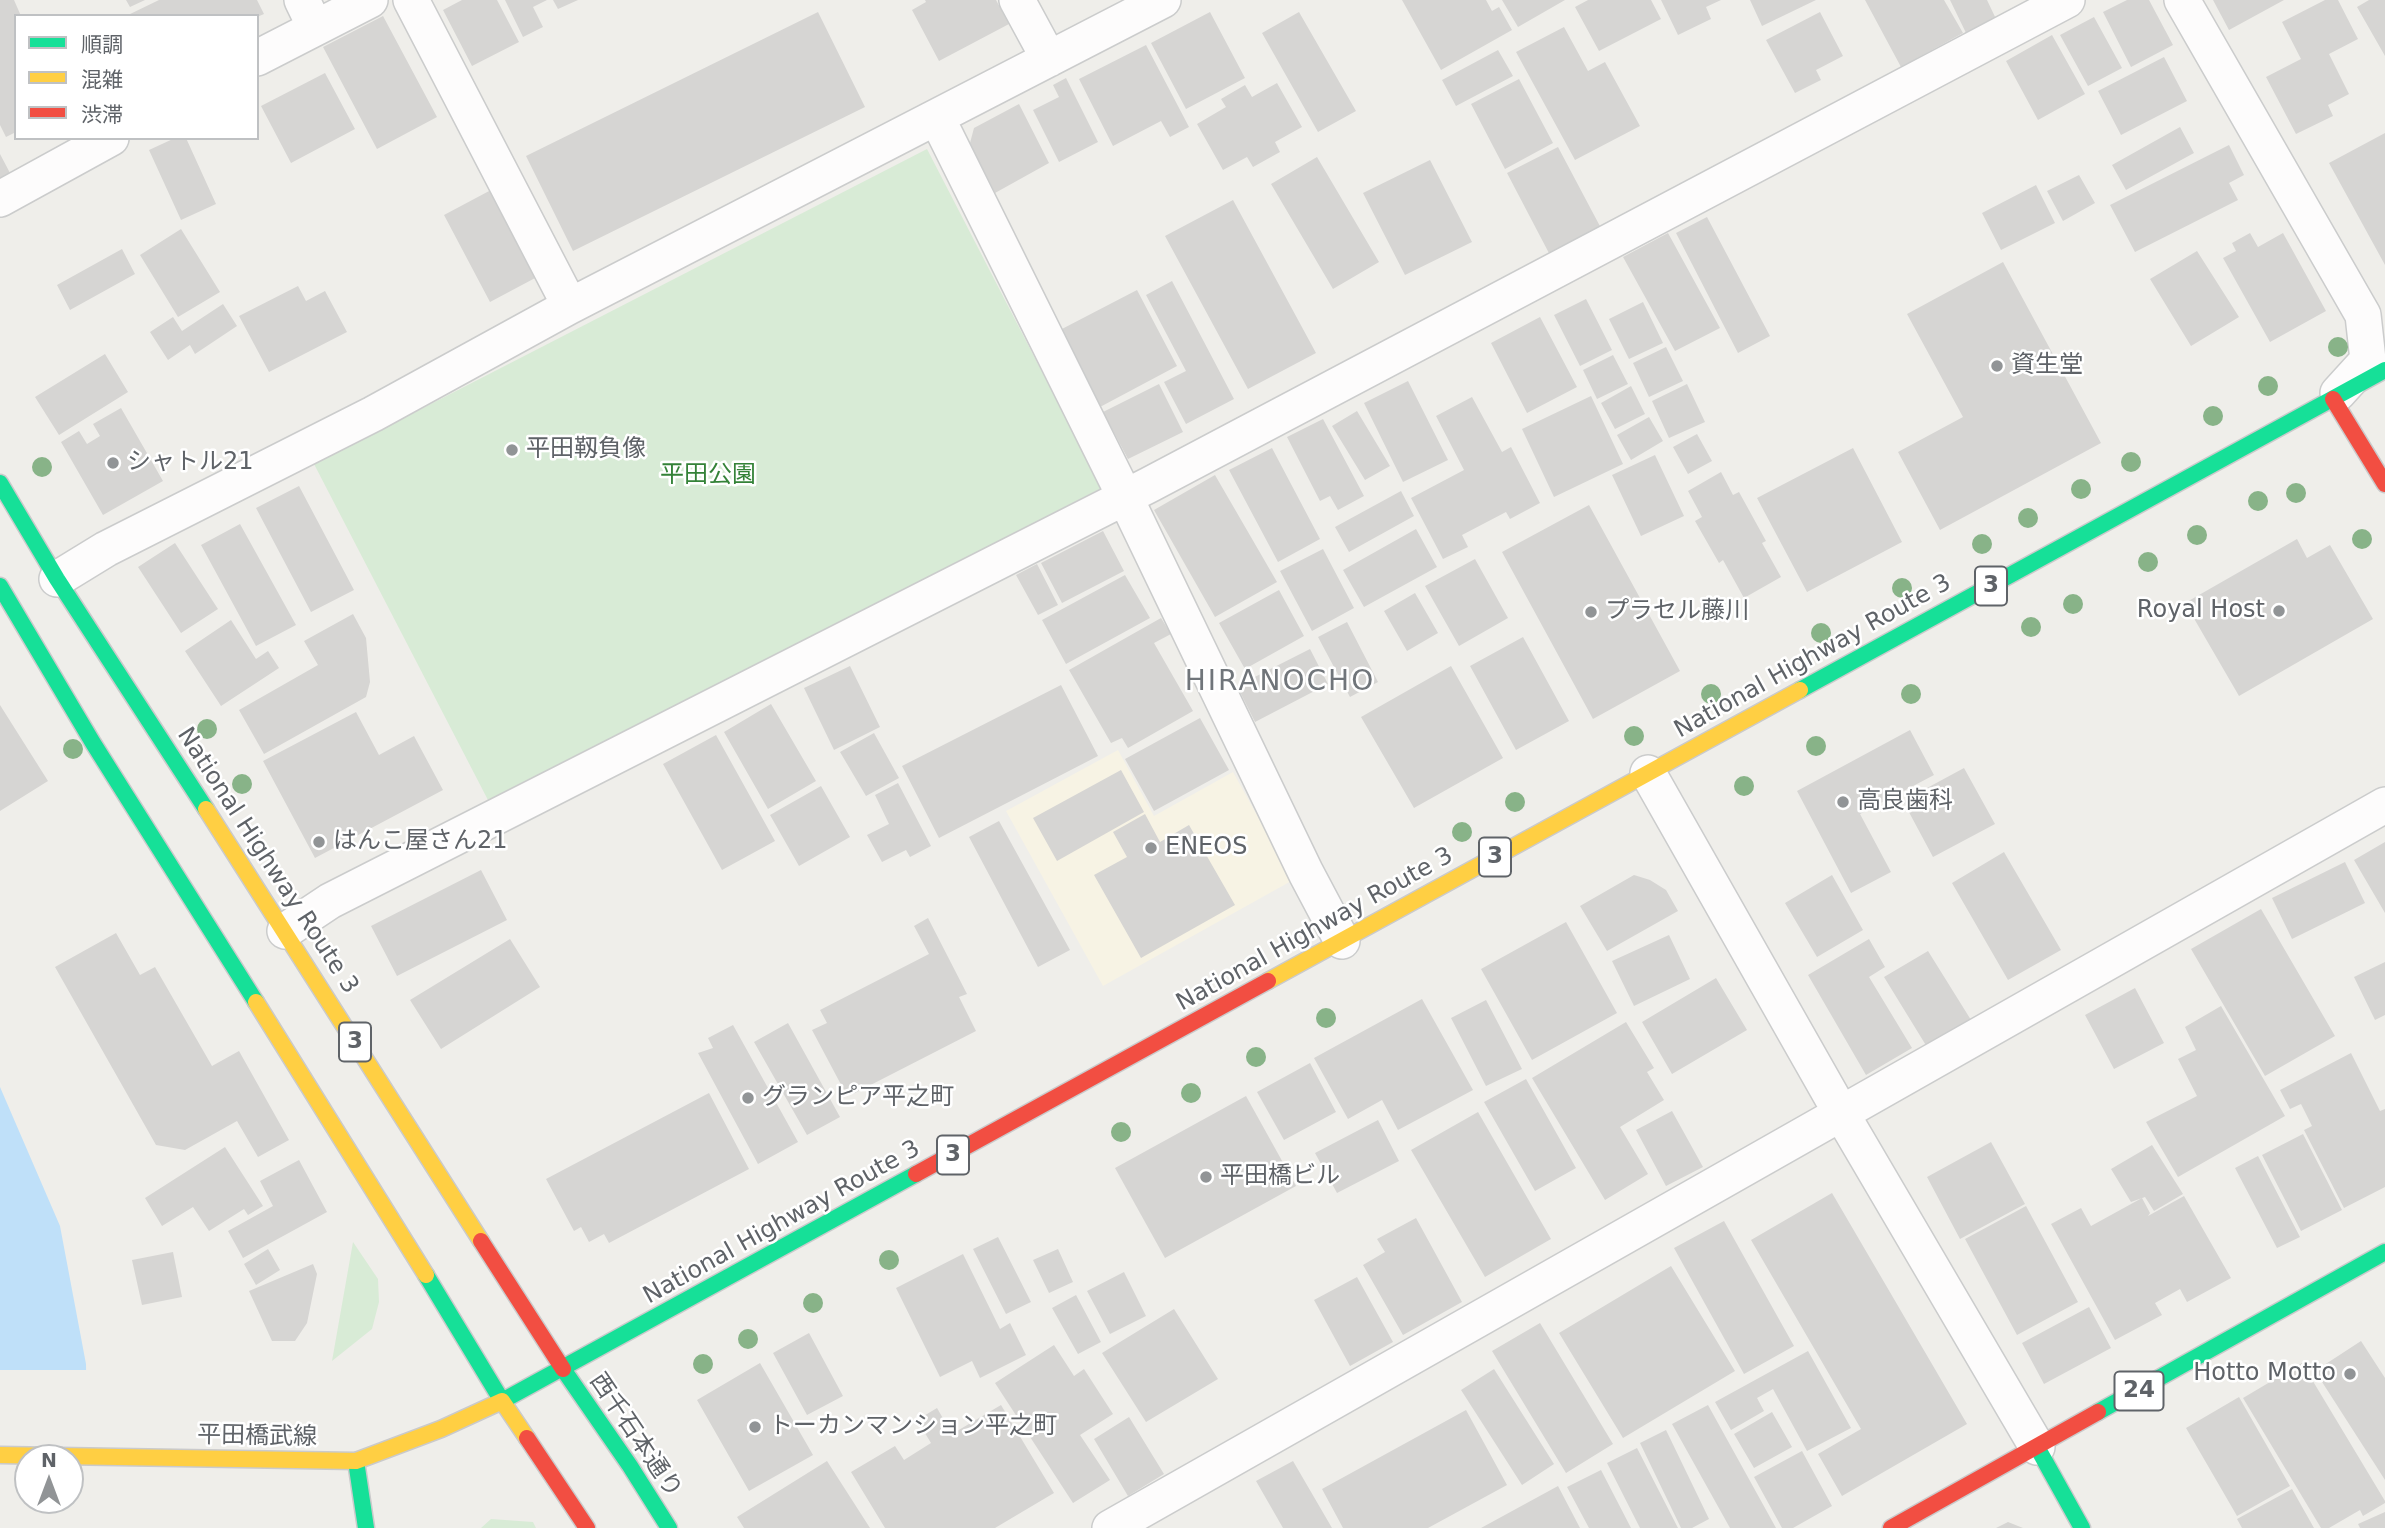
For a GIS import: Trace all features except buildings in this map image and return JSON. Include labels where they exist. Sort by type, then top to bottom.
[{"type":"main road","name":"National Highway Route 3","points":[[502,1401],[2385,370]]},
{"type":"main road","points":[[2333,399],[2385,484]]},
{"type":"main road","name":"National Highway Route 3","points":[[0,483],[57,579],[285,931],[563,1369]]},
{"type":"main road","points":[[0,586],[93,743],[502,1401],[587,1528]]},
{"type":"main road","name":"24","points":[[1891,1528],[2385,1252]]},
{"type":"main road","name":"西千石本通り","points":[[563,1369],[669,1528]]},
{"type":"main road","name":"平田橋武線","points":[[0,1455],[356,1461],[442,1429],[502,1401]]},
{"type":"main road","points":[[2037,1447],[2082,1528]]},
{"type":"main road","points":[[356,1461],[366,1528]]},
{"type":"street","points":[[259,56],[309,13],[370,0]]},
{"type":"street","points":[[411,0],[570,306]]},
{"type":"street","points":[[1017,0],[1049,59]]},
{"type":"street","points":[[57,579],[106,549],[373,414],[570,306],[1163,0]]},
{"type":"street","points":[[285,931],[330,901],[1125,497],[2067,0]]},
{"type":"street","points":[[2182,0],[2363,315],[2368,360],[2333,399]]},
{"type":"street","points":[[937,118],[1125,497],[1306,873],[1342,941]]},
{"type":"street","points":[[0,198],[107,140]]},
{"type":"street","points":[[1648,774],[1841,1113],[2037,1447]]},
{"type":"street","points":[[1110,1528],[2385,805]]},
{"type":"shaded area","name":"ENEOS","points":[[1118,750],[1154,816],[1233,772],[1293,880],[1103,986],[1006,811]]},
{"type":"green space","name":"平田公園","points":[[927,149],[1102,488],[489,802],[314,464]]},
{"type":"green space","points":[[353,1242],[378,1279],[379,1302],[372,1329],[332,1361]]},
{"type":"green space","points":[[491,1519],[533,1522],[536,1528],[481,1528]]},
{"type":"water","points":[[0,1087],[60,1226],[86,1364],[88,1528],[0,1528]]},
{"type":"pier","points":[[0,1370],[89,1370],[91,1528],[0,1528]]},
{"type":"traffic: fast","points":[[1800,690],[2385,370]]},
{"type":"traffic: fast","points":[[0,483],[57,579],[206,809]]},
{"type":"traffic: fast","points":[[0,586],[93,743],[256,1002]]},
{"type":"traffic: fast","points":[[426,1275],[502,1401],[916,1174]]},
{"type":"traffic: fast","points":[[2098,1412],[2385,1252]]},
{"type":"traffic: fast","points":[[563,1369],[669,1528]]},
{"type":"traffic: fast","points":[[2037,1447],[2082,1528]]},
{"type":"traffic: fast","points":[[356,1461],[366,1528]]},
{"type":"traffic: slow","points":[[1268,981],[1800,690]]},
{"type":"traffic: slow","points":[[206,809],[481,1241]]},
{"type":"traffic: slow","points":[[256,1002],[426,1275]]},
{"type":"traffic: slow","points":[[0,1455],[356,1461],[441,1429],[502,1401],[527,1438]]},
{"type":"traffic: jam","points":[[2333,399],[2385,484]]},
{"type":"traffic: jam","points":[[916,1174],[1268,981]]},
{"type":"traffic: jam","points":[[481,1241],[563,1369]]},
{"type":"traffic: jam","points":[[1891,1528],[2098,1412]]},
{"type":"traffic: jam","points":[[527,1438],[587,1528]]},
{"type":"place","name":"資生堂","points":[[1997,366]]},
{"type":"place","name":"平田靱負像","points":[[512,450]]},
{"type":"place","name":"シャトル21","points":[[113,463]]},
{"type":"place","name":"Royal Host","points":[[2279,611]]},
{"type":"place","name":"プラセル藤川","points":[[1591,612]]},
{"type":"place","name":"高良歯科","points":[[1843,802]]},
{"type":"place","name":"はんこ屋さん21","points":[[319,842]]},
{"type":"place","name":"ENEOS","points":[[1151,848]]},
{"type":"place","name":"グランピア平之町","points":[[748,1098]]},
{"type":"place","name":"平田橋ビル","points":[[1206,1177]]},
{"type":"place","name":"Hotto Motto","points":[[2350,1374]]},
{"type":"place","name":"トーカンマンション平之町","points":[[755,1427]]},
{"type":"district","name":"HIRANOCHO","points":[[1280,683]]}]
